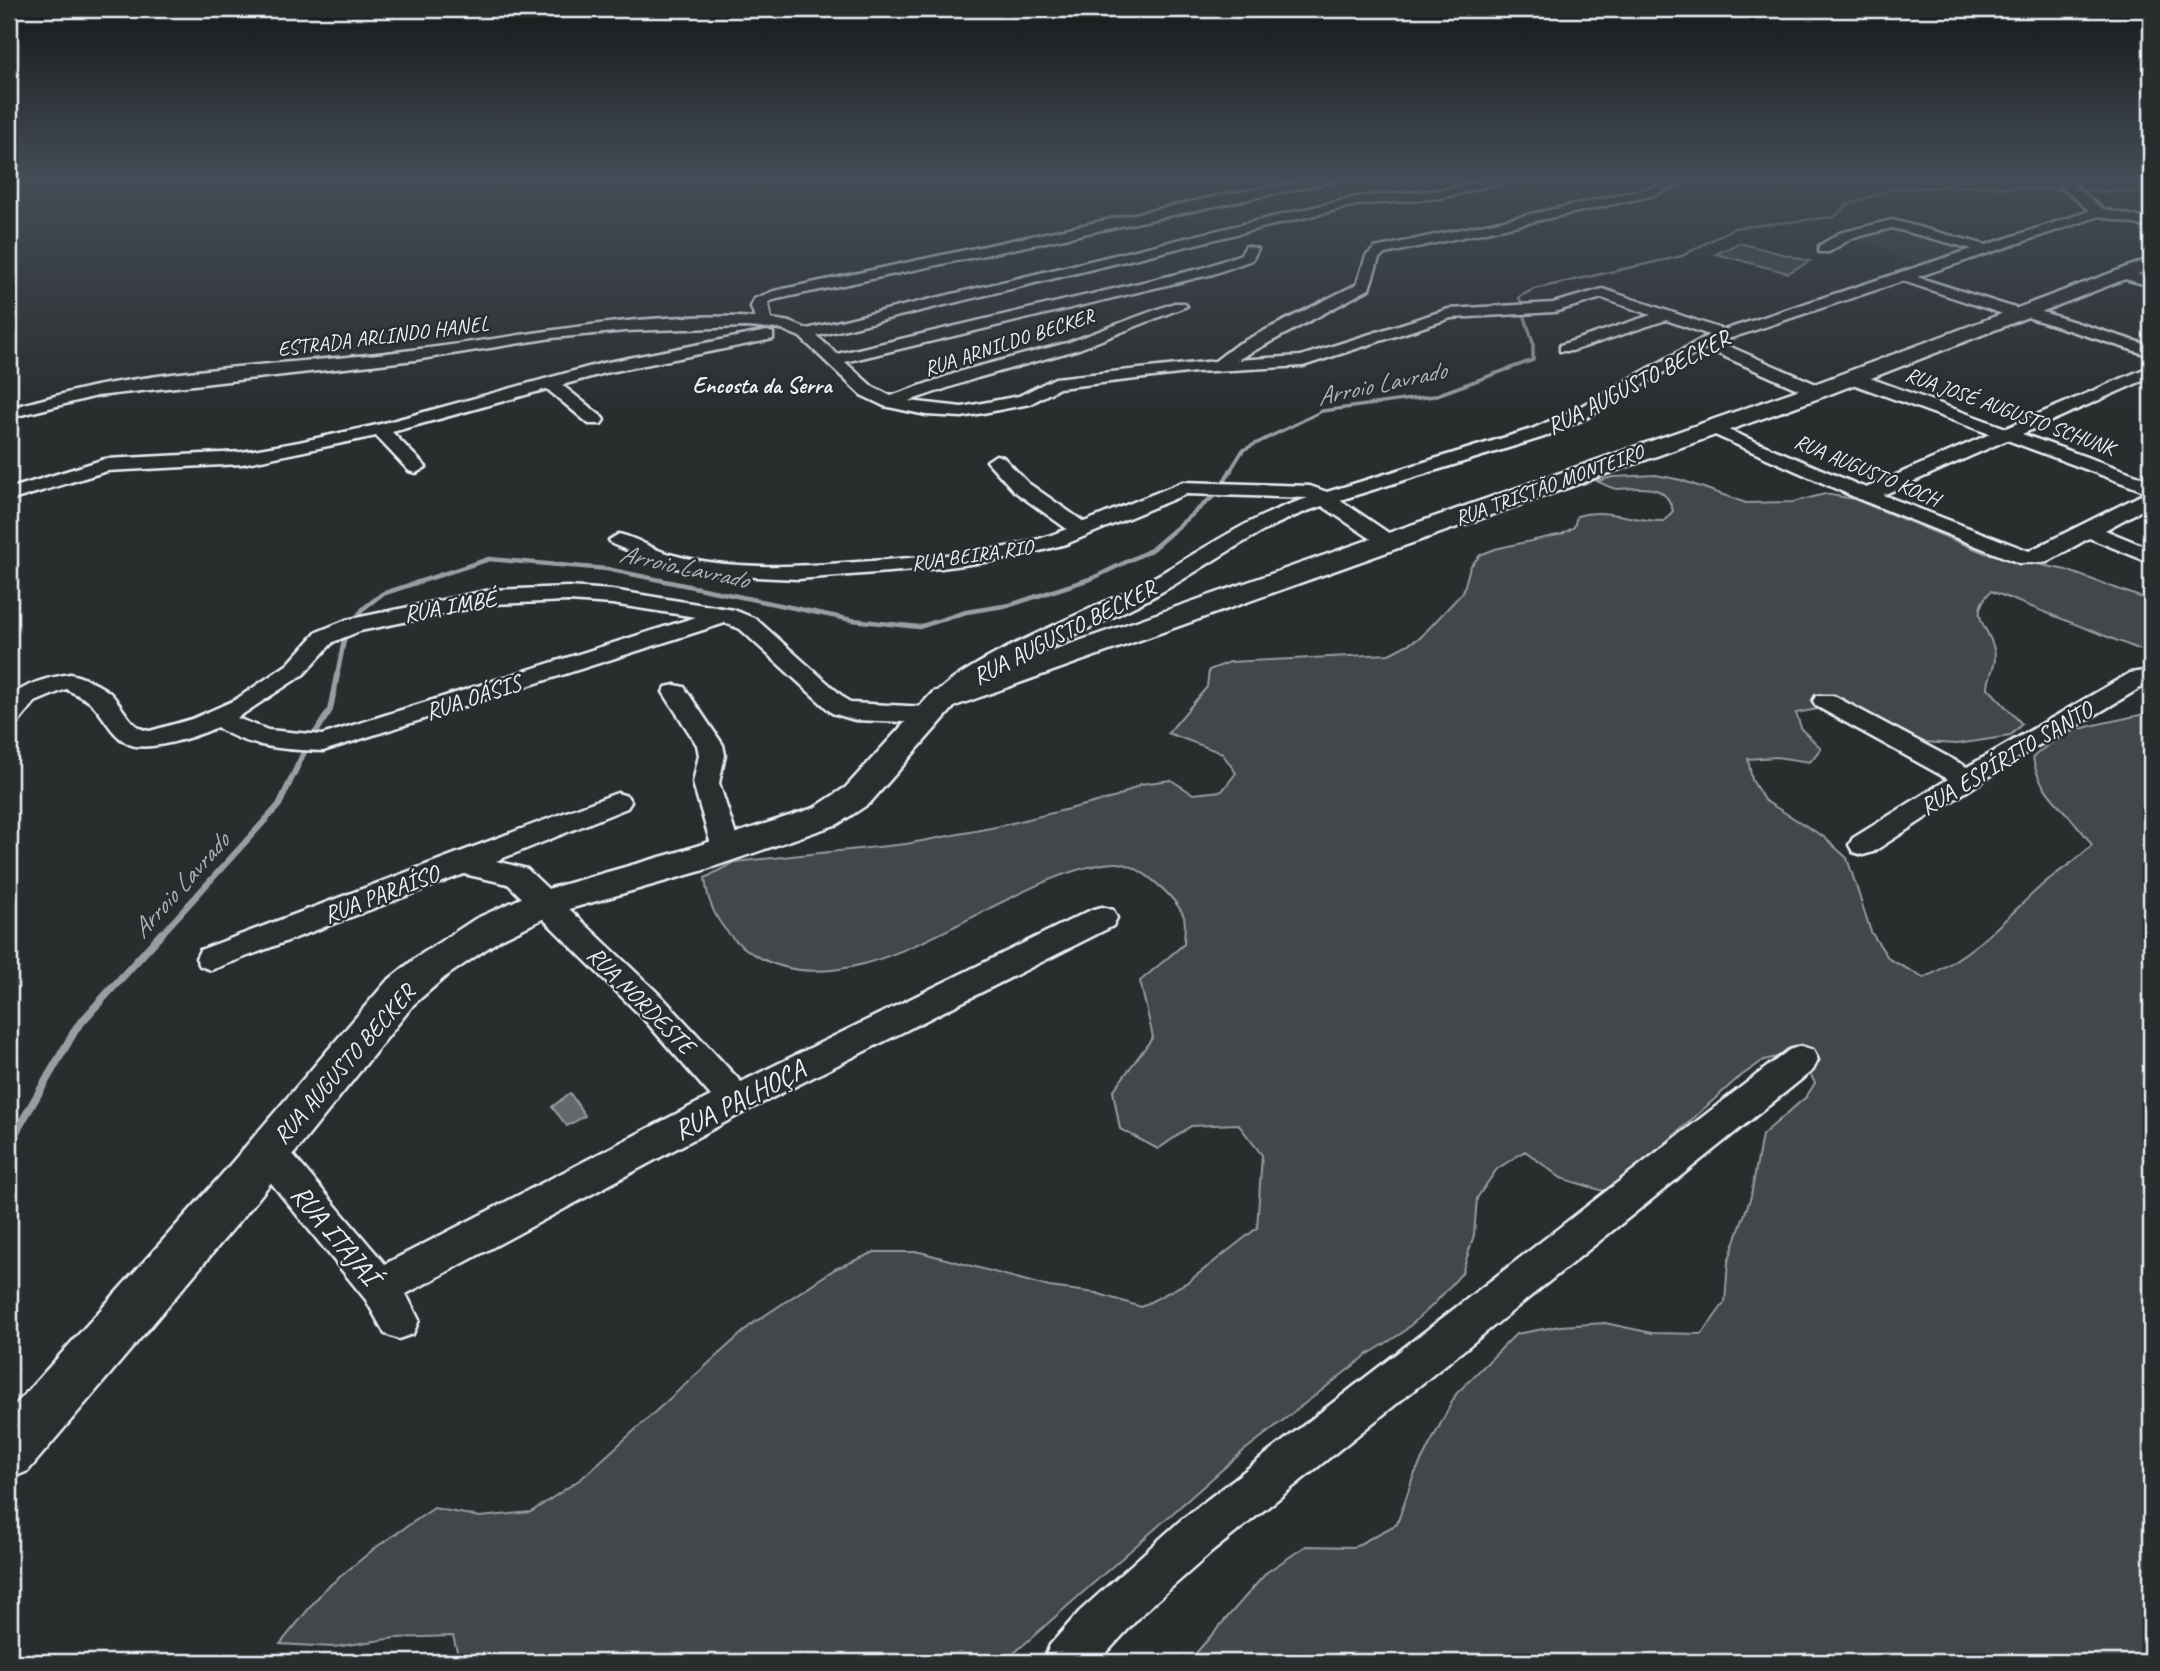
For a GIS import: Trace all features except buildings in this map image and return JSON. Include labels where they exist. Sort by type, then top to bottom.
[{"type":"main road","name":"RUA TRISTÃO MONTEIRO","points":[[936,707],[1389,542],[1853,378],[2151,263]]},
{"type":"main road","name":"RUA AUGUSTO BECKER","points":[[9,1452],[268,1152],[400,993],[488,929],[543,903],[827,816],[858,795],[936,707]]},
{"type":"street","points":[[764,322],[759,307],[761,299],[958,257]]},
{"type":"street","points":[[1026,257],[1064,274]]},
{"type":"street","points":[[9,495],[105,466],[242,458],[380,430],[650,358],[803,332],[1130,257]]},
{"type":"street","points":[[831,360],[1208,271],[1247,257]]},
{"type":"street","points":[[1220,365],[1242,348],[1364,286],[1373,257]]},
{"type":"street","name":"RUA AUGUSTO BECKER","points":[[936,707],[976,675],[1150,589],[1246,530],[1292,509],[1538,433],[1580,414],[1714,339],[1961,257]]},
{"type":"street","points":[[2122,274],[2151,282]]},
{"type":"street","points":[[1901,276],[2151,351]]},
{"type":"street","points":[[803,332],[867,391],[890,402],[926,410],[962,412],[1024,400],[1055,383],[1220,365],[1303,360],[1449,314],[1518,311],[1563,305],[1603,293],[1667,315],[1817,391]]},
{"type":"street","name":"RUA ARNILDO BECKER","points":[[890,402],[971,374],[1073,346],[1179,306]]},
{"type":"street","points":[[1566,348],[1667,315]]},
{"type":"street","name":"ESTRADA ARLINDO HANEL","points":[[9,412],[97,391],[415,355],[574,330],[764,322],[803,332]]},
{"type":"street","points":[[1866,495],[2003,433],[2151,371]]},
{"type":"street","name":"RUA JOSÉ AUGUSTO SCHUNK","points":[[1853,378],[2151,487]]},
{"type":"street","points":[[550,383],[595,420]]},
{"type":"street","name":"RUA AUGUSTO KOCH","points":[[1708,428],[2009,553],[2039,557],[2151,497]]},
{"type":"street","points":[[380,430],[416,467]]},
{"type":"street","points":[[996,461],[1021,486],[1082,530]]},
{"type":"street","name":"RUA BEIRA RIO","points":[[619,540],[668,561],[735,570],[798,573],[941,562],[1013,552],[1082,530],[1167,493],[1183,488],[1206,488],[1310,492],[1325,499],[1389,542]]},
{"type":"street","points":[[2090,531],[2151,557]]},
{"type":"street","name":"RUA IMBÉ","points":[[9,718],[15,705],[30,693],[70,681],[102,699],[117,720],[136,738],[150,739],[176,734],[220,718],[285,679],[325,637],[354,625],[438,606],[537,593],[612,597],[726,615],[748,624],[841,708],[855,712],[936,707]]},
{"type":"street","name":"RUA OÁSIS","points":[[220,718],[233,729],[296,742],[323,743],[726,615]]},
{"type":"street","name":"RUA ESPÍRITO SANTO","points":[[1863,845],[2026,741],[2066,722],[2139,678],[2151,677]]},
{"type":"street","points":[[675,692],[710,746],[712,755],[706,783],[726,848]]},
{"type":"street","points":[[1825,701],[1969,779]]},
{"type":"street","points":[[462,864],[617,802]]},
{"type":"street","name":"RUA PARAÍSO","points":[[211,958],[462,864],[517,876],[543,903]]},
{"type":"street","name":"RUA NORDESTE","points":[[543,903],[652,1007],[736,1100]]},
{"type":"street","name":"RUA PALHOÇA","points":[[380,1287],[736,1100],[1102,918]]},
{"type":"street","points":[[1067,1662],[1133,1588],[1181,1546],[1320,1441],[1801,1060]]},
{"type":"street","name":"RUA ITAJAÍ","points":[[268,1152],[380,1287],[399,1320]]},
{"type":"shaded area","points":[[1727,257],[1794,257],[1810,261],[1788,273]]},
{"type":"shaded area","points":[[1897,257],[1939,257],[1919,263]]},
{"type":"shaded area","points":[[1656,475],[1681,480],[1746,503],[1793,502],[1825,494],[1854,499],[1985,553],[2066,570],[2151,601],[2151,654],[1991,591],[1983,600],[1980,609],[1982,624],[1990,638],[1995,656],[1988,688],[2022,724],[2010,736],[1957,744],[1923,742],[1823,708],[1796,713],[1802,730],[1821,748],[1810,762],[1776,757],[1748,759],[1752,780],[1764,800],[1824,837],[1847,858],[1871,932],[1889,959],[1924,978],[1973,948],[2042,885],[2092,845],[2048,793],[2036,770],[2033,757],[2048,745],[2075,731],[2151,712],[2151,1662],[1195,1662],[1196,1653],[1267,1572],[1306,1546],[1354,1547],[1397,1524],[1413,1477],[1456,1394],[1516,1334],[1560,1326],[1605,1323],[1652,1333],[1702,1334],[1725,1302],[1728,1262],[1751,1196],[1762,1135],[1806,1097],[1815,1083],[1799,1052],[1764,1060],[1738,1078],[1610,1193],[1561,1178],[1525,1151],[1497,1169],[1477,1198],[1474,1235],[1462,1273],[1434,1304],[1402,1333],[1367,1355],[1241,1453],[1004,1662],[460,1662],[453,1636],[395,1638],[334,1647],[280,1644],[324,1590],[375,1548],[434,1508],[480,1517],[531,1512],[582,1478],[752,1324],[835,1269],[875,1252],[920,1252],[1049,1287],[1096,1293],[1141,1307],[1188,1282],[1257,1228],[1262,1155],[1238,1124],[1191,1126],[1158,1149],[1120,1129],[1113,1091],[1153,1037],[1140,981],[1184,944],[1185,920],[1180,909],[1165,891],[1145,874],[1124,864],[1115,863],[1073,871],[1028,889],[886,957],[839,969],[793,969],[750,952],[732,937],[718,920],[713,911],[705,878],[734,862],[906,844],[996,827],[1117,797],[1141,784],[1171,780],[1193,794],[1222,791],[1236,773],[1222,753],[1168,733],[1207,687],[1209,670],[1230,662],[1389,654],[1420,638],[1463,592],[1470,567],[1480,555],[1562,534],[1574,527],[1577,516],[1599,513],[1664,521],[1673,511],[1670,502],[1659,491],[1644,488],[1615,489],[1597,481],[1613,477]]},
{"type":"shaded area","points":[[570,1093],[585,1116],[567,1126],[552,1107]]},
{"type":"waterway","name":"Arroio Lavrado","points":[[1523,309],[1519,297],[1534,289],[1678,257]]},
{"type":"waterway","name":"Arroio Lavrado","points":[[1230,471],[1243,450],[1322,411],[1434,396],[1533,360],[1533,343],[1522,307]]},
{"type":"waterway","name":"Arroio Lavrado","points":[[337,676],[346,630],[364,608],[382,594],[489,559],[607,569],[852,620],[919,627],[966,612],[1010,605],[1093,578],[1151,550],[1217,493],[1231,470]]},
{"type":"waterway","name":"Arroio Lavrado","points":[[161,935],[279,805],[306,748],[330,710],[337,675]]},
{"type":"waterway","name":"Arroio Lavrado","points":[[9,1144],[77,1027],[162,933]]},
{"type":"district","name":"Encosta da Serra","points":[[762,385]]}]
